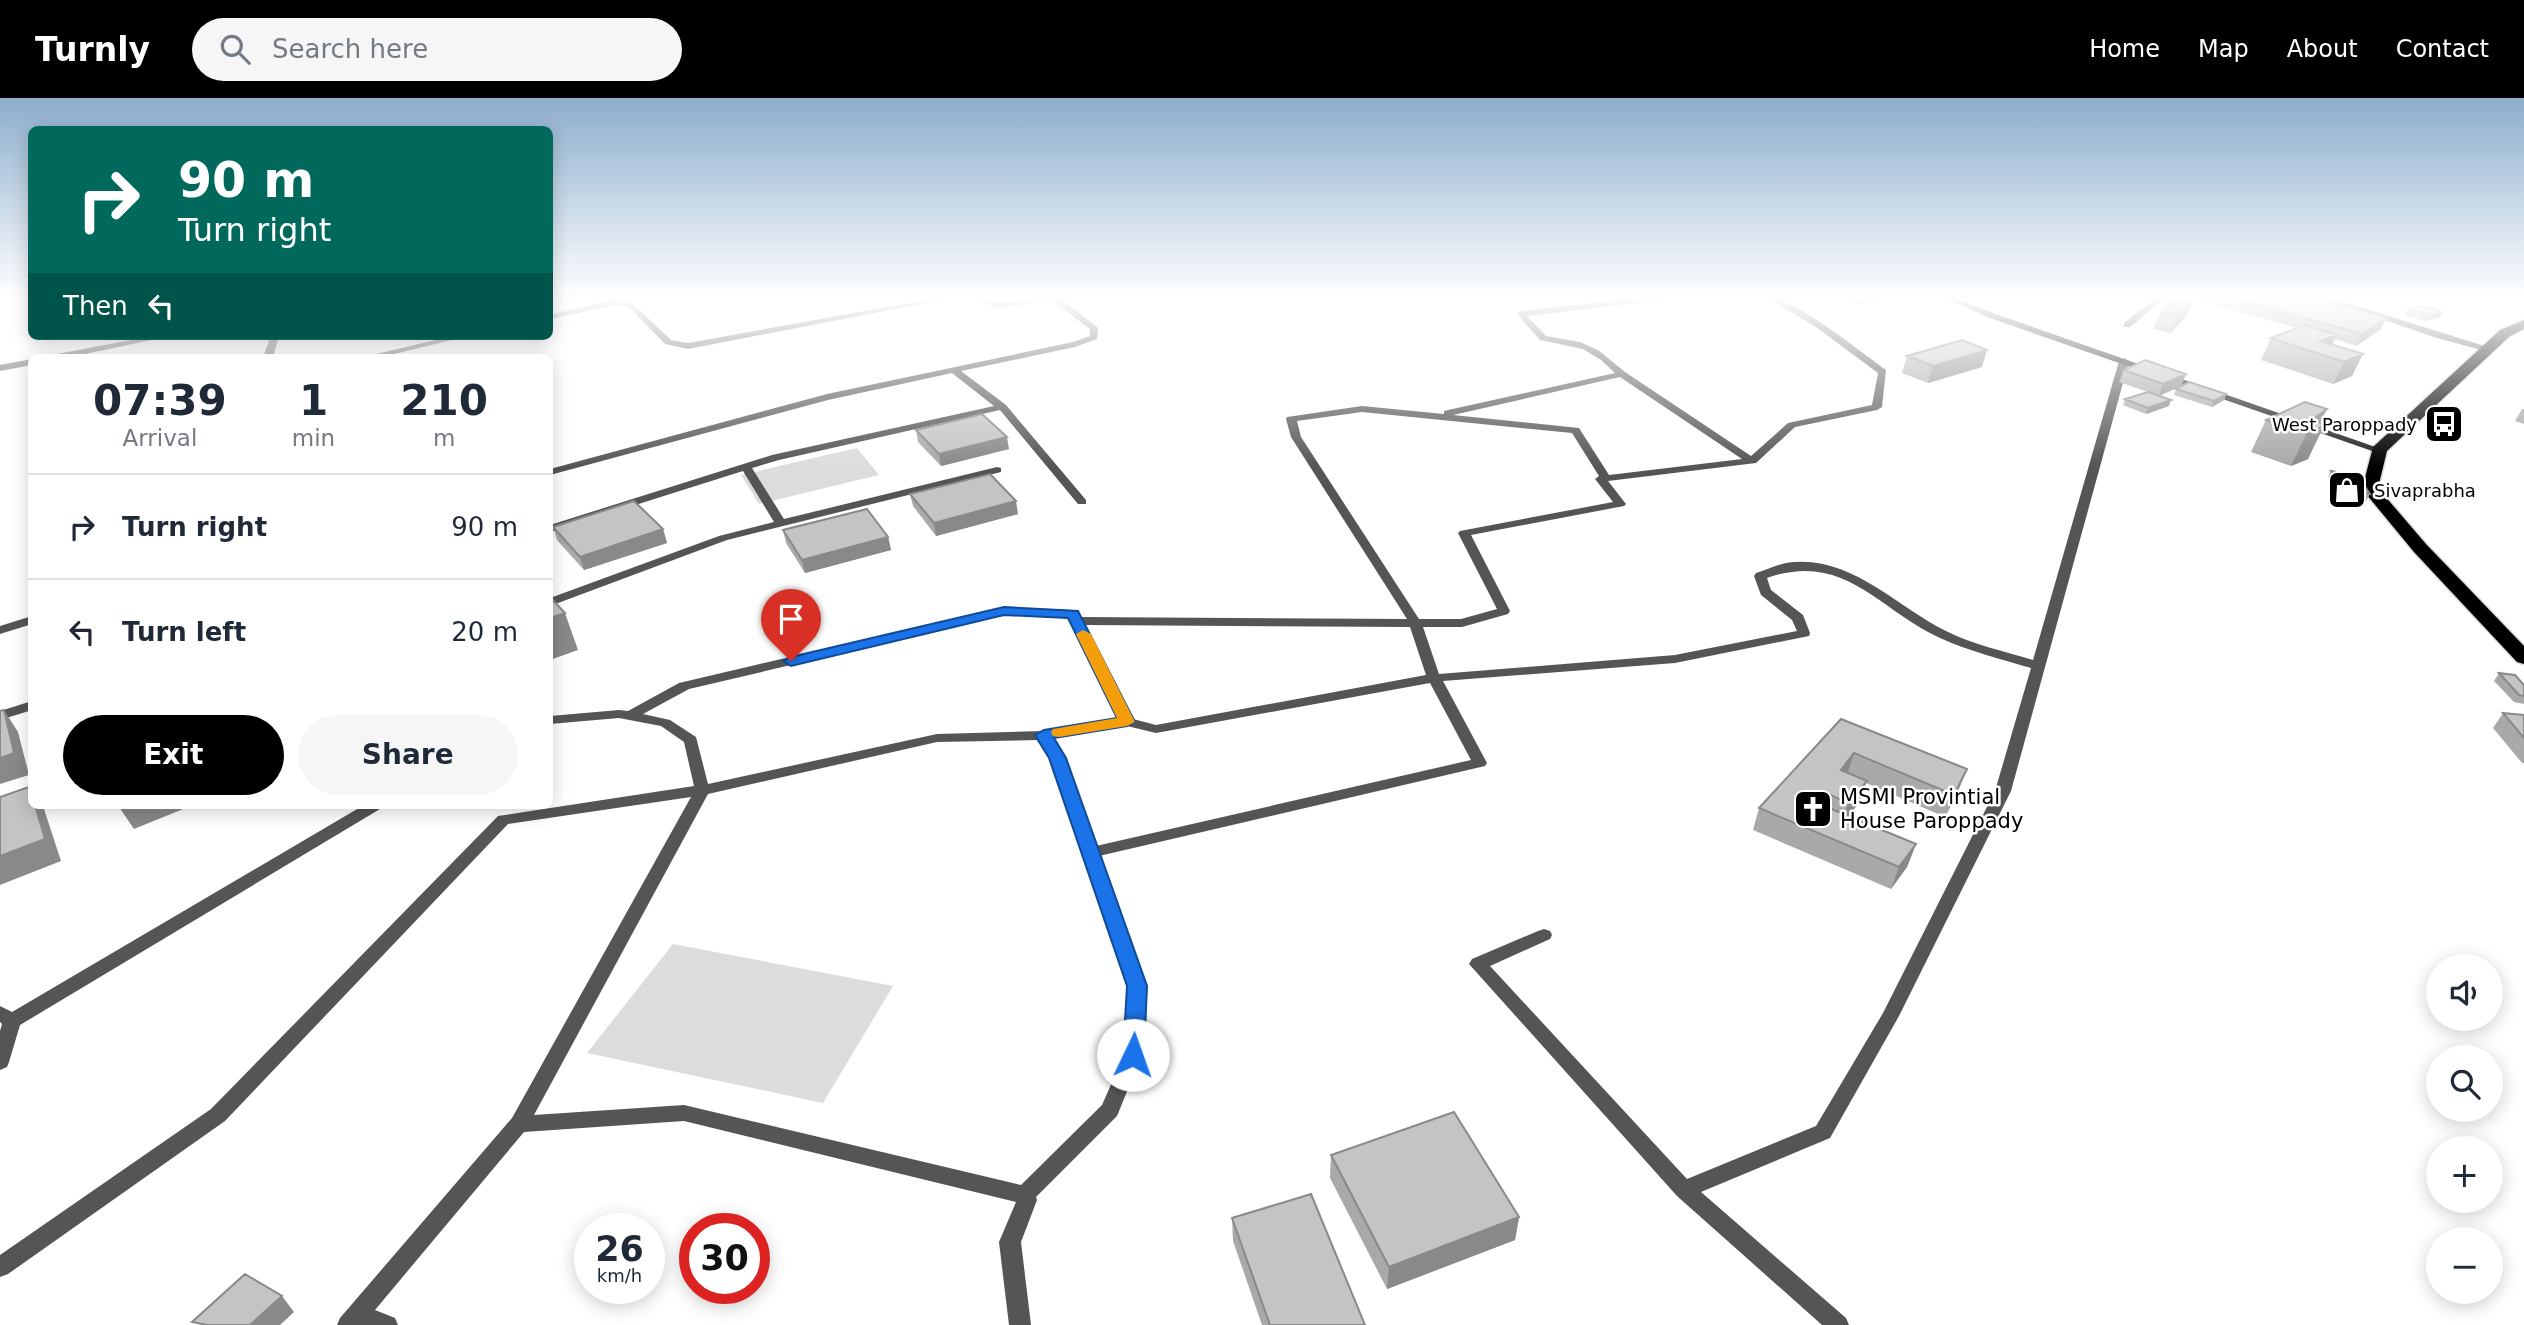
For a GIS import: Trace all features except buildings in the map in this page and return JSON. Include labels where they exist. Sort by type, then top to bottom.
[{"type":"highway","points":[[2484,353],[2379,450],[2370,489],[2420,548],[2524,658]]},
{"type":"main road","points":[[2102,353],[2379,450]]},
{"type":"street","points":[[553,471],[827,397],[1029,353]]},
{"type":"street","points":[[1598,353],[1622,374],[1752,461]]},
{"type":"street","points":[[1077,621],[1462,622],[1504,611],[1464,533],[1620,504],[1600,479],[1752,461],[1792,425],[1877,407],[1883,372],[1857,353]]},
{"type":"street","points":[[1684,1190],[1823,1132],[1890,1016],[2003,791],[2124,361]]},
{"type":"street","points":[[0,368],[28,363]]},
{"type":"street","points":[[952,369],[1002,407],[1082,502]]},
{"type":"street","points":[[1433,416],[1622,374]]},
{"type":"street","points":[[553,527],[776,457],[1002,407]]},
{"type":"street","points":[[1090,853],[1480,763],[1434,678],[1415,622],[1296,437],[1291,419],[1362,410],[1575,430],[1606,478]]},
{"type":"street","points":[[745,466],[781,523]]},
{"type":"street","points":[[553,601],[723,538],[997,470]]},
{"type":"street","points":[[3,1260],[219,1115],[503,820],[702,790],[937,738],[1044,735],[1127,722],[1156,729],[1434,678],[1675,659],[1804,633],[1798,618],[1765,592],[1760,576],[1780,566],[1824,566],[1857,578],[1942,634],[2038,666]]},
{"type":"street","points":[[630,716],[684,686],[1004,611],[1073,614],[1127,722]]},
{"type":"street","points":[[0,630],[28,622]]},
{"type":"street","points":[[0,716],[28,706]]},
{"type":"street","points":[[353,1320],[519,1124],[702,790],[691,740],[665,723],[619,714],[553,720]]},
{"type":"street","points":[[1025,1195],[1110,1110],[1133,1055],[1137,986],[1058,758],[1044,735]]},
{"type":"street","points":[[0,1062],[4,1021],[368,809]]},
{"type":"street","points":[[1544,935],[1478,964],[1684,1190],[1838,1325]]},
{"type":"street","points":[[519,1124],[684,1113],[1025,1195]]},
{"type":"street","points":[[1020,1325],[1010,1242],[1027,1200],[1025,1195]]},
{"type":"street","points":[[353,1320],[387,1325]]},
{"type":"shaded area","points":[[857,448],[879,475],[759,504],[741,475]]},
{"type":"shaded area","points":[[673,944],[893,986],[823,1103],[587,1053]]},
{"type":"slow traffic","points":[[1059,732],[1127,722],[1083,634]]},
{"type":"place","name":"West Paroppady","points":[[2444,424]]},
{"type":"place","name":"Sivaprabha","points":[[2347,490]]},
{"type":"place","name":"MSMI Provintial House Paroppady","points":[[1813,809]]},
{"type":"route","points":[[791,661],[1004,611],[1073,614],[1127,722],[1044,735],[1058,758],[1137,986],[1133,1055]]}]
